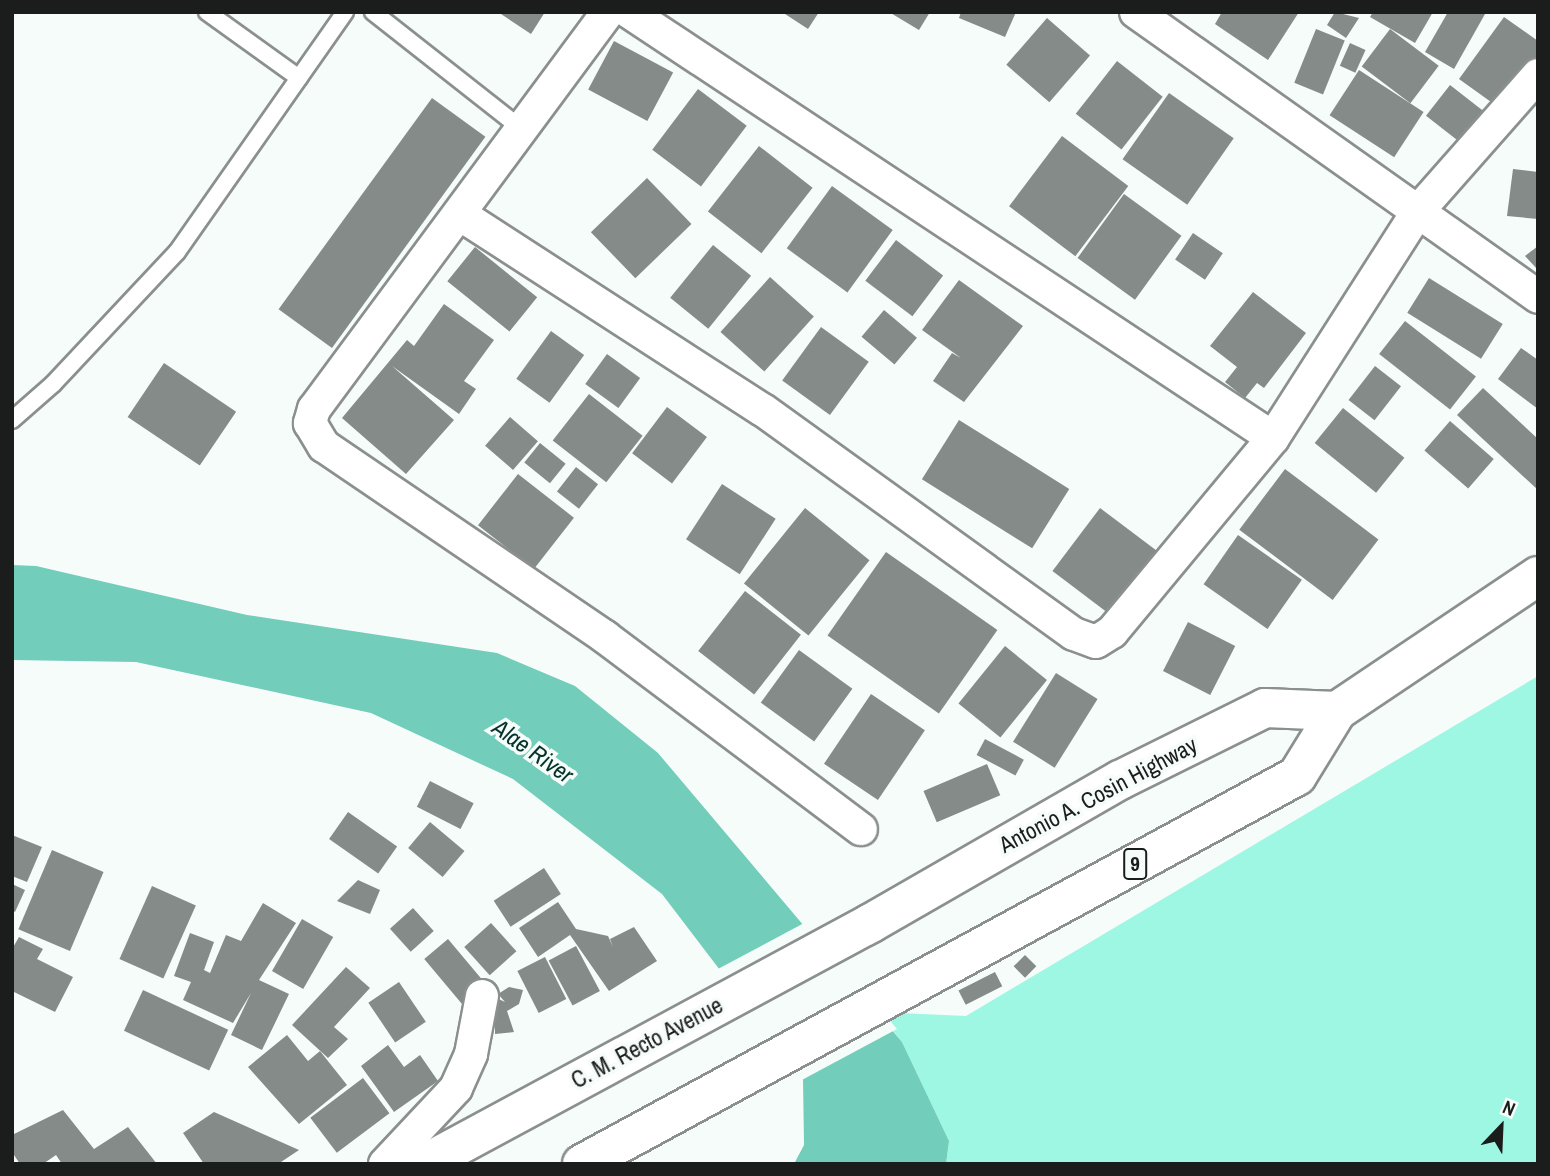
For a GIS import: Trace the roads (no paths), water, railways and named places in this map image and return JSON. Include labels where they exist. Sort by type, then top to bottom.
[{"type":"highway","name":"9","points":[[582,1164],[903,986],[1297,776],[1337,711],[1538,576]]},
{"type":"highway","name":"Antonio A. Cosin Highway","points":[[871,923],[1120,780],[1265,708],[1337,711]]},
{"type":"highway","name":"C. M. Recto Avenue","points":[[424,1164],[871,923]]},
{"type":"street","points":[[608,12],[461,215],[314,409],[310,423],[316,436],[604,636],[861,829]]},
{"type":"street","points":[[629,12],[1273,438]]},
{"type":"street","points":[[1136,12],[1419,210],[1538,297]]},
{"type":"street","points":[[461,215],[763,410],[1087,640],[1096,642],[1112,632],[1273,438],[1419,210],[1538,75]]},
{"type":"street","points":[[385,1164],[456,1088],[471,1054],[482,996]]},
{"type":"lane","points":[[207,12],[299,78]]},
{"type":"lane","points":[[12,420],[54,384],[177,252],[345,12]]},
{"type":"lane","points":[[373,12],[523,130]]},
{"type":"water","name":"Alae River","points":[[12,565],[36,566],[247,615],[497,653],[575,686],[658,753],[902,1042],[949,1141],[946,1164],[794,1164],[804,1145],[803,1079],[662,894],[513,779],[371,713],[136,662],[12,660]]}]
